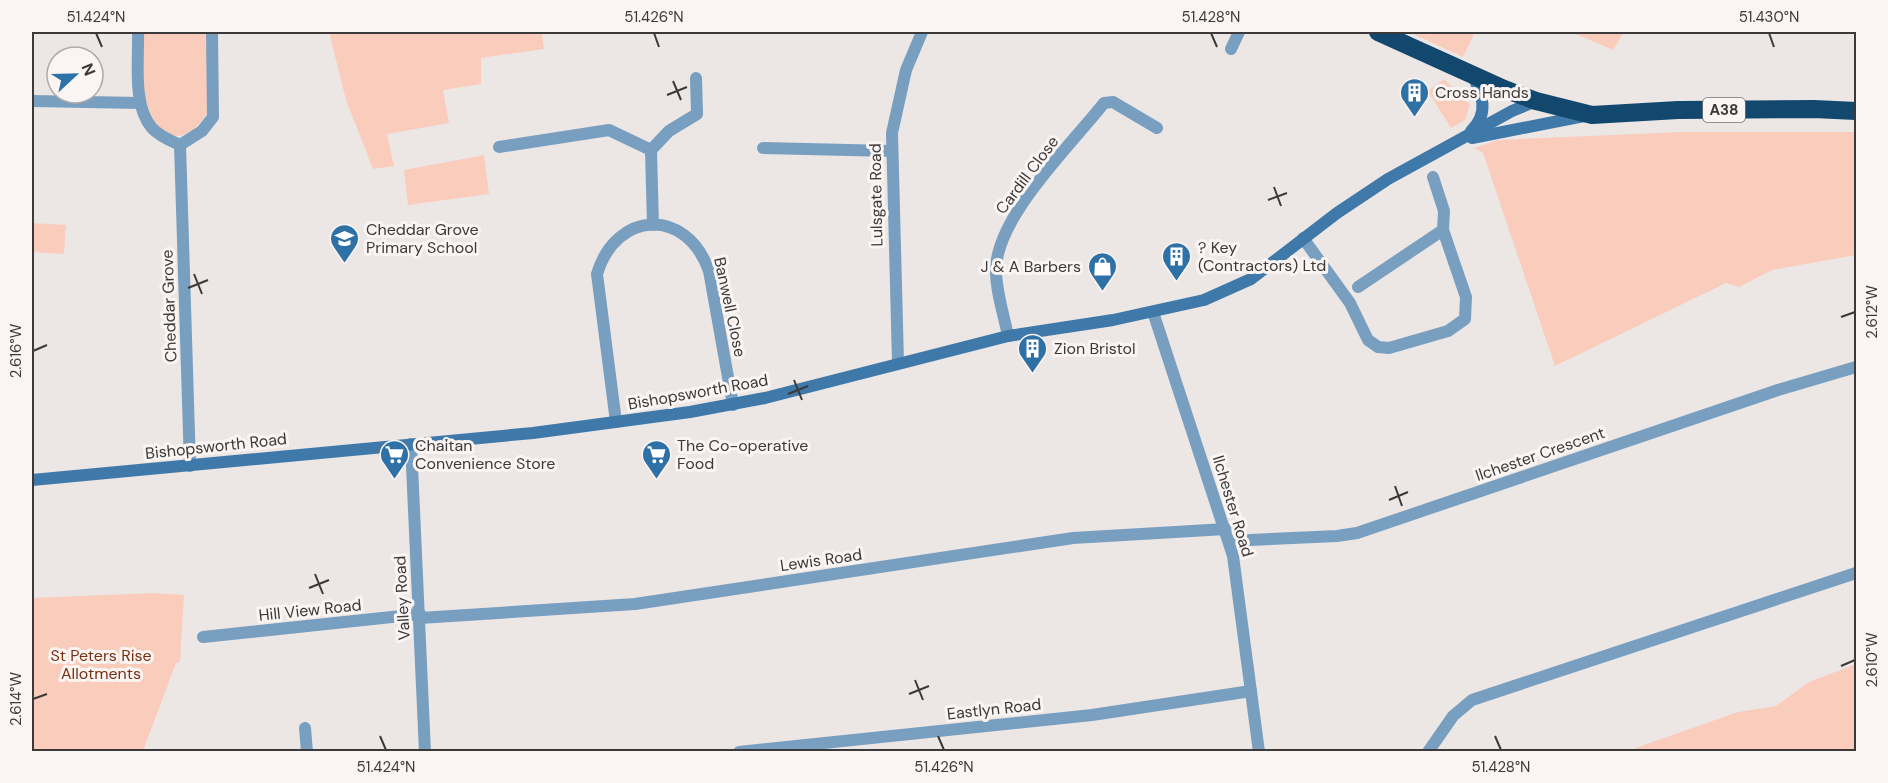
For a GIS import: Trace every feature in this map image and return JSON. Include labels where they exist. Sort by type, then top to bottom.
[{"type":"highway","name":"A38","points":[[1378,32],[1536,101],[1592,115],[1678,110],[1857,111]]},
{"type":"street","points":[[138,32],[140,103],[145,119],[153,130],[180,145],[202,131],[213,117],[212,32]]},
{"type":"street","name":"Lulsgate Road","points":[[898,362],[892,133],[906,70],[922,32]]},
{"type":"street","points":[[1231,49],[1239,32]]},
{"type":"street","name":"Bishopsworth Road","points":[[1459,141],[1476,126],[1482,117],[1484,102],[1472,75]]},
{"type":"street","points":[[616,422],[597,293],[597,274],[602,258],[613,242],[630,230],[653,225],[651,150],[669,131],[697,114],[696,78]]},
{"type":"street","name":"Bishopsworth Road","points":[[32,480],[411,444],[616,422],[733,405],[1008,336],[1153,312],[1204,300],[1251,279],[1303,238],[1388,179],[1512,111],[1536,101]]},
{"type":"street","points":[[32,102],[140,103]]},
{"type":"street","name":"Cardill Close","points":[[1008,336],[996,269],[1000,246],[1019,209],[1104,103],[1113,102],[1157,128]]},
{"type":"street","name":"Bishopsworth Road","points":[[1459,141],[1592,115]]},
{"type":"street","points":[[499,147],[609,130],[651,150]]},
{"type":"street","name":"Cheddar Grove","points":[[180,145],[190,466]]},
{"type":"street","points":[[763,148],[891,151]]},
{"type":"street","points":[[1303,238],[1350,303],[1368,340],[1378,347],[1389,348],[1448,331],[1465,318],[1466,297],[1443,230],[1444,212],[1433,177]]},
{"type":"street","name":"Banwell Close","points":[[653,225],[675,229],[691,238],[702,252],[709,271],[733,405]]},
{"type":"street","points":[[1358,287],[1443,230]]},
{"type":"street","name":"Ilchester Road","points":[[1153,312],[1228,535],[1259,752]]},
{"type":"street","name":"Ilchester Crescent","points":[[1228,535],[1337,536],[1357,533],[1778,390],[1857,367]]},
{"type":"street","name":"Valley Road","points":[[411,444],[425,752]]},
{"type":"street","name":"Lewis Road","points":[[420,616],[635,604],[1073,538],[1228,535]]},
{"type":"street","points":[[1428,752],[1453,716],[1472,700],[1857,573]]},
{"type":"street","name":"Hill View Road","points":[[203,637],[420,616]]},
{"type":"street","name":"Eastlyn Road","points":[[739,752],[1092,715],[1251,691]]},
{"type":"street","points":[[305,728],[307,752]]},
{"type":"green space","points":[[144,32],[207,32],[209,109],[199,124],[183,135],[174,136],[168,133],[156,123],[150,112],[144,86]]},
{"type":"green space","points":[[329,32],[542,32],[544,49],[481,58],[481,84],[443,90],[449,123],[387,134],[394,166],[373,169],[346,100]]},
{"type":"green space","points":[[1409,32],[1475,32],[1463,57]]},
{"type":"green space","points":[[1571,32],[1624,32],[1613,50]]},
{"type":"green space","points":[[1444,79],[1470,105],[1465,120],[1451,128],[1428,91]]},
{"type":"green space","points":[[1682,132],[1856,132],[1856,255],[1772,270],[1739,287],[1726,283],[1555,366],[1483,153],[1474,148],[1498,140]]},
{"type":"green space","points":[[484,155],[489,194],[408,205],[404,170]]},
{"type":"green space","points":[[32,223],[66,225],[64,254],[32,252]]},
{"type":"green space","name":"St Peters Rise Allotments","points":[[153,593],[184,595],[180,662],[176,663],[143,751],[32,751],[32,598]]},
{"type":"green space","points":[[1856,664],[1856,751],[1627,751],[1738,712],[1776,706],[1809,682]]},
{"type":"place","name":"Cross Hands","points":[[1414,118]]},
{"type":"place","name":"Cheddar Grove Primary School","points":[[345,264]]},
{"type":"place","name":"? Key (Contractors) Ltd","points":[[1177,282]]},
{"type":"place","name":"J & A Barbers","points":[[1102,292]]},
{"type":"place","name":"Zion Bristol","points":[[1033,374]]},
{"type":"place","name":"Chaitan Convenience Store","points":[[394,480]]},
{"type":"place","name":"The Co-operative Food","points":[[656,480]]}]
